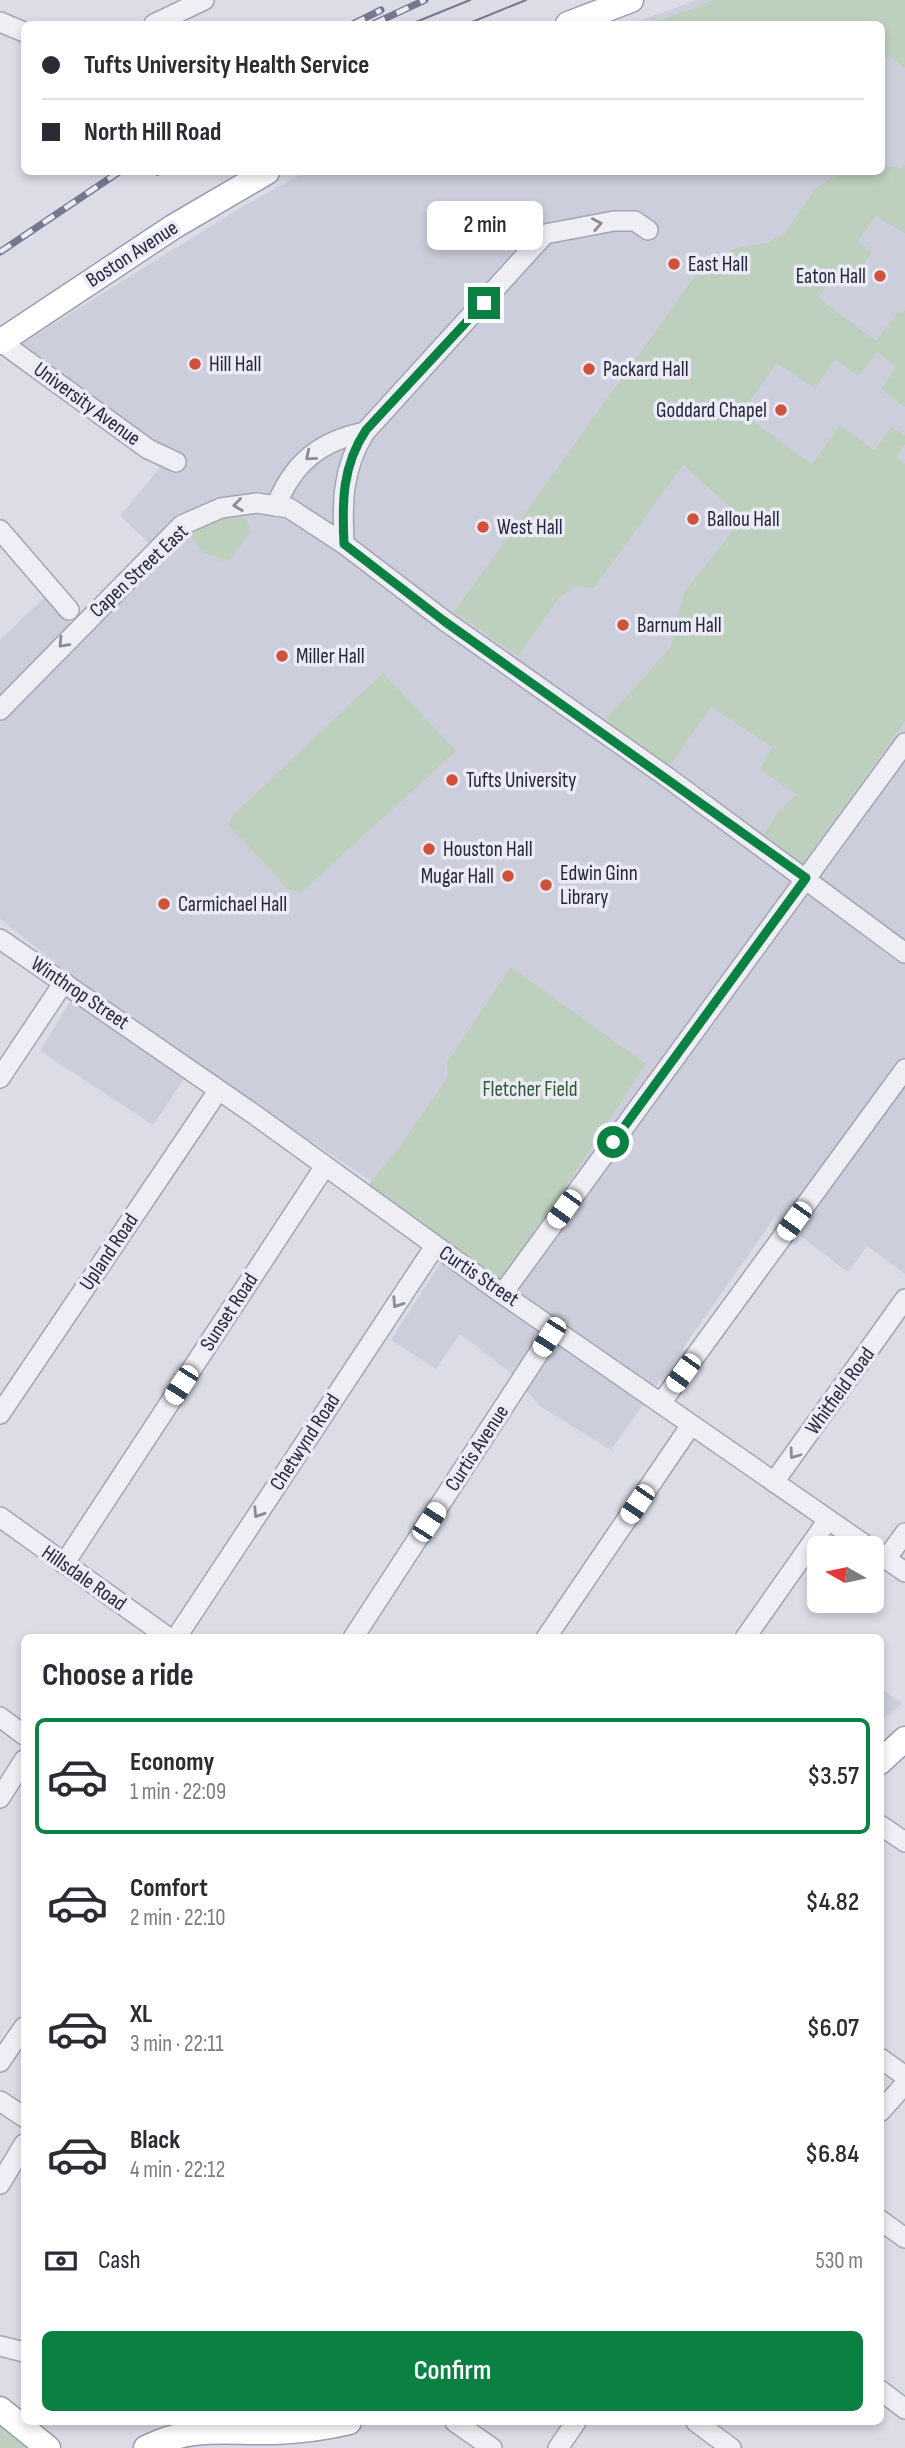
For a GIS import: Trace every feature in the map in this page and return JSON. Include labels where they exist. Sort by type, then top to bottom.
[{"type":"main road","points":[[576,21],[631,0]]},
{"type":"main road","name":"Boston Avenue","points":[[0,342],[173,227],[262,175]]},
{"type":"main road","points":[[884,1758],[905,1739]]},
{"type":"main road","points":[[0,2409],[48,2448]]},
{"type":"main road","points":[[146,2448],[181,2427],[291,2431],[330,2425]]},
{"type":"street","points":[[160,21],[204,0]]},
{"type":"street","points":[[0,22],[21,31]]},
{"type":"street","points":[[344,544],[342,492],[347,469],[365,432],[545,234],[614,221],[635,220],[648,230]]},
{"type":"street","name":"University Avenue","points":[[0,342],[148,449],[176,462]]},
{"type":"street","points":[[276,506],[305,459],[336,438],[365,432]]},
{"type":"street","name":"Capen Street East","points":[[0,710],[182,525],[221,508],[257,503],[289,508],[344,544],[444,621],[806,878],[905,953]]},
{"type":"street","points":[[0,530],[69,610]]},
{"type":"street","points":[[503,1293],[905,743]]},
{"type":"street","name":"Winthrop Street","points":[[0,939],[159,1048]]},
{"type":"street","points":[[0,1078],[64,982]]},
{"type":"street","name":"Curtis Street","points":[[159,1048],[435,1246],[852,1536]]},
{"type":"street","points":[[661,1403],[905,1069]]},
{"type":"street","name":"Upland Road","points":[[0,1414],[218,1091]]},
{"type":"street","name":"Sunset Road","points":[[64,1564],[325,1166]]},
{"type":"street","name":"Chetwynd Road","points":[[179,1634],[435,1246]]},
{"type":"street","name":"Whitfield Road","points":[[774,1482],[905,1299]]},
{"type":"street","name":"Curtis Avenue","points":[[356,1634],[555,1328]]},
{"type":"street","points":[[549,1634],[691,1425]]},
{"type":"street","name":"Hillsdale Road","points":[[0,1517],[163,1634]]},
{"type":"street","points":[[748,1634],[828,1520]]},
{"type":"street","points":[[884,1547],[905,1533]]},
{"type":"street","name":"Curtis Street","points":[[884,1558],[905,1572]]},
{"type":"street","points":[[0,1717],[21,1733]]},
{"type":"street","points":[[0,1798],[21,1765]]},
{"type":"street","points":[[884,1828],[905,1842]]},
{"type":"street","points":[[0,2062],[21,2031]]},
{"type":"street","points":[[884,2061],[905,2076]]},
{"type":"street","points":[[884,2108],[905,2084]]},
{"type":"street","points":[[0,2101],[21,2115]]},
{"type":"street","points":[[0,2183],[21,2149]]},
{"type":"street","points":[[884,2223],[905,2238]]},
{"type":"street","points":[[0,2346],[21,2351]]},
{"type":"street","points":[[884,2393],[905,2409]]},
{"type":"street","points":[[459,2425],[492,2448]]},
{"type":"street","points":[[558,2448],[574,2425]]},
{"type":"street","points":[[700,2425],[732,2448]]},
{"type":"shaded area","name":"Tufts University","points":[[697,0],[905,0],[905,1274],[867,1246],[848,1272],[775,1217],[611,1450],[540,1406],[510,1372],[460,1334],[436,1369],[391,1340],[455,1240],[379,1186],[194,1064],[153,1125],[40,1051],[81,983],[0,919],[0,640],[46,596],[82,636],[163,556],[120,516],[158,470],[164,454],[15,348],[240,208],[300,175],[885,175],[885,21],[639,21]]},
{"type":"shaded area","points":[[884,1691],[903,1704],[884,1718]]},
{"type":"green space","points":[[714,0],[905,0],[905,68],[888,56],[885,60],[885,21],[659,21]]},
{"type":"green space","points":[[905,165],[905,233],[876,216],[858,241],[872,252],[851,281],[837,271],[818,298],[876,341],[898,312],[901,314],[905,310],[905,407],[881,389],[896,367],[878,352],[858,376],[835,359],[815,388],[777,363],[741,413],[812,464],[840,425],[874,450],[892,427],[905,436],[905,444],[896,457],[905,464],[905,721],[803,863],[764,834],[777,813],[797,795],[760,769],[772,747],[711,707],[668,768],[603,722],[671,647],[684,592],[743,518],[683,465],[594,588],[575,586],[559,598],[518,656],[454,612],[698,272],[733,249],[766,243],[784,234],[816,188],[837,175],[885,175],[885,166],[902,168]]},
{"type":"green space","points":[[233,514],[247,519],[250,533],[230,559],[221,561],[220,558],[202,552],[191,536],[204,520]]},
{"type":"green space","points":[[383,673],[456,751],[301,893],[288,889],[228,825],[232,816]]},
{"type":"green space","name":"Fletcher Field","points":[[511,967],[646,1064],[497,1290],[361,1194],[398,1149],[448,1077],[447,1063]]},
{"type":"green space","points":[[0,2423],[30,2448],[0,2448]]},
{"type":"tram line","points":[[418,21],[470,0]]},
{"type":"tram line","points":[[474,21],[526,0]]},
{"type":"railway","points":[[380,21],[425,0]]},
{"type":"railway","points":[[359,21],[381,10]]},
{"type":"railway","points":[[0,252],[115,175]]},
{"type":"place","name":"East Hall","points":[[674,264]]},
{"type":"place","name":"Eaton Hall","points":[[880,276]]},
{"type":"place","name":"Hill Hall","points":[[195,364]]},
{"type":"place","name":"Packard Hall","points":[[589,369]]},
{"type":"place","name":"Goddard Chapel","points":[[781,410]]},
{"type":"place","name":"Ballou Hall","points":[[693,519]]},
{"type":"place","name":"West Hall","points":[[483,527]]},
{"type":"place","name":"Barnum Hall","points":[[623,625]]},
{"type":"place","name":"Miller Hall","points":[[282,656]]},
{"type":"place","name":"Tufts University","points":[[452,780]]},
{"type":"place","name":"Houston Hall","points":[[429,849]]},
{"type":"place","name":"Mugar Hall","points":[[508,876]]},
{"type":"place","name":"Edwin Ginn Library","points":[[546,885]]},
{"type":"place","name":"Carmichael Hall","points":[[164,904]]},
{"type":"route","points":[[484,303],[366,430],[354,449],[342,492],[344,544],[444,621],[806,878],[613,1142]]}]
